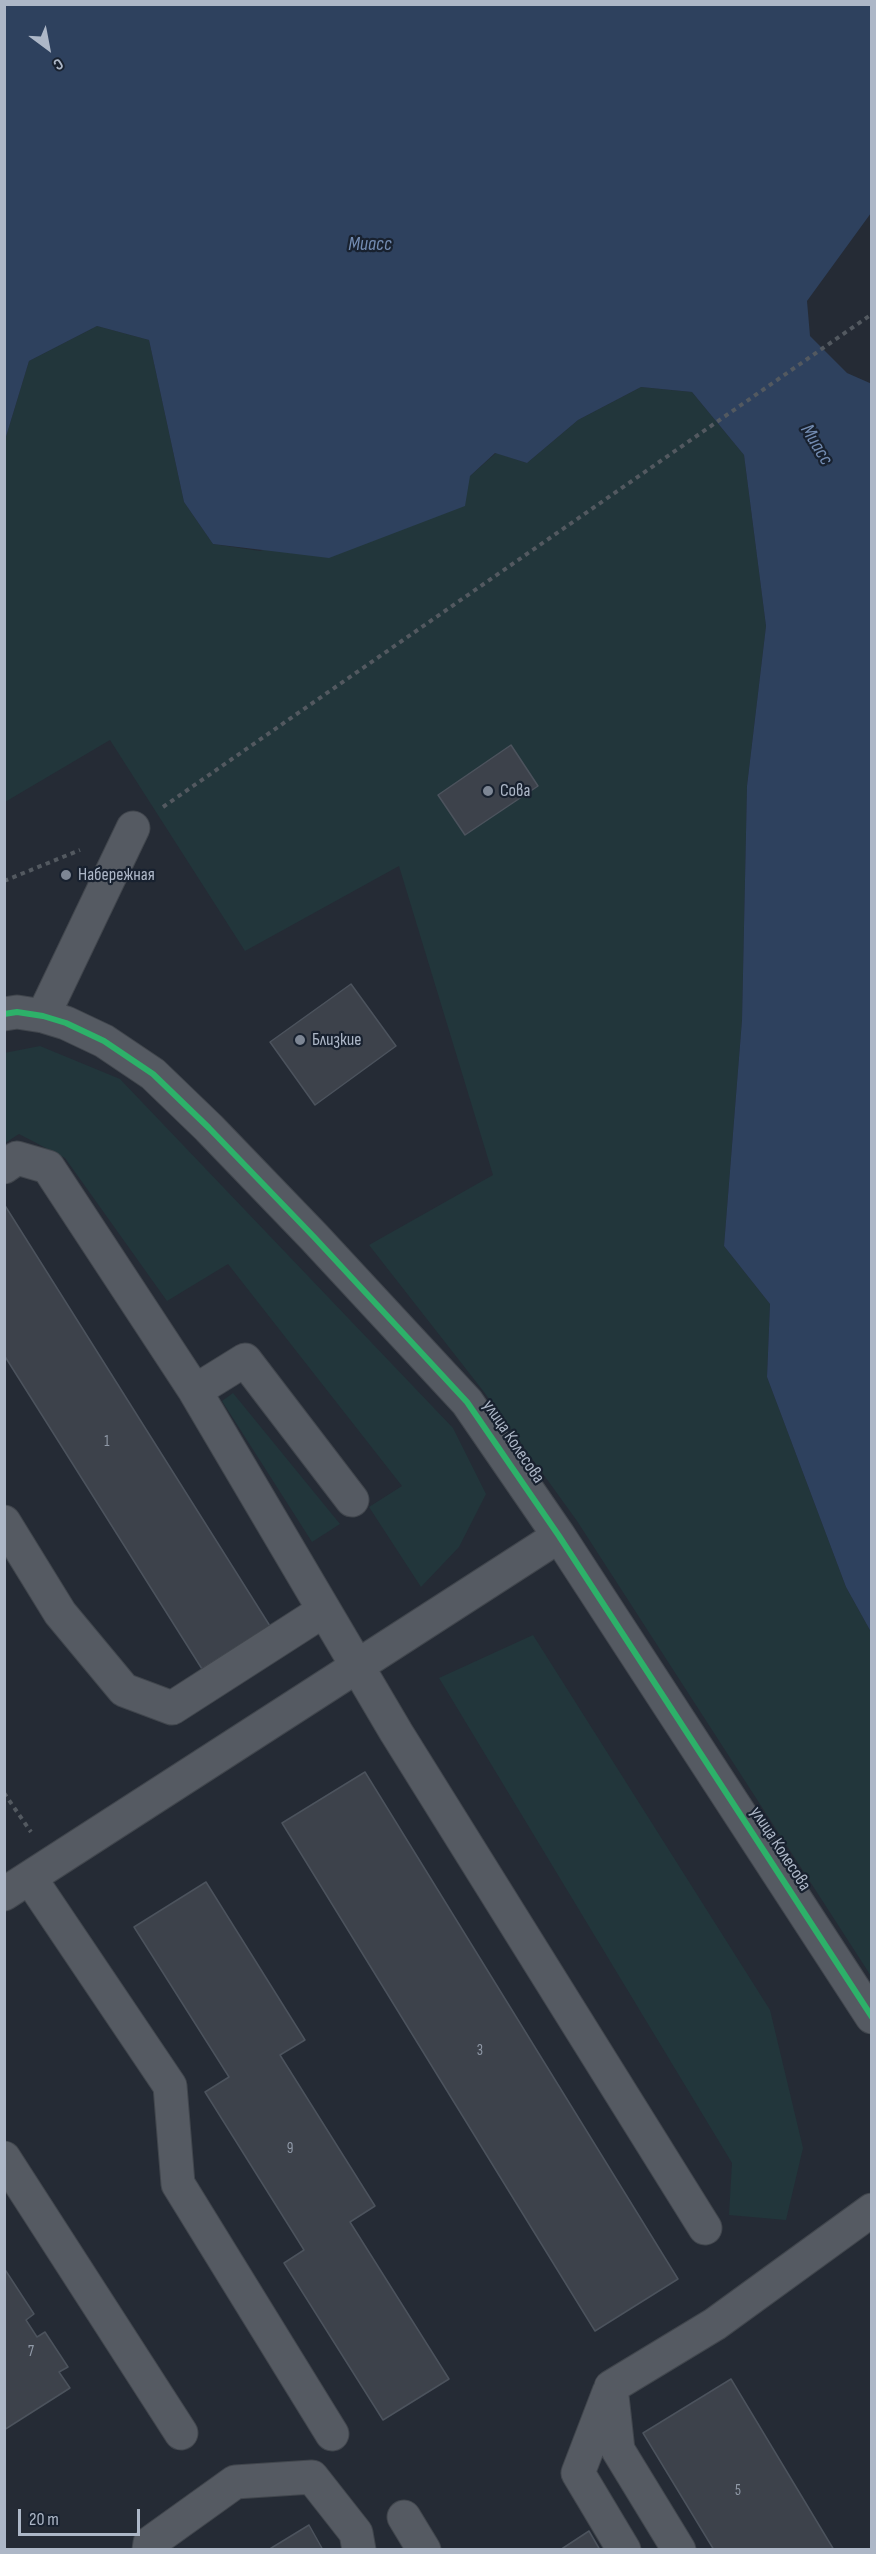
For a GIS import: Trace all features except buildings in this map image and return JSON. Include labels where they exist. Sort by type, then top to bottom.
[{"type":"street","points":[[43,1016],[133,828]]},
{"type":"street","name":"улица Колесова","points":[[4,1014],[17,1012],[43,1016],[85,1032],[114,1047],[153,1074],[208,1128],[467,1401],[559,1536],[872,2017]]},
{"type":"street","points":[[4,1167],[17,1158],[48,1167],[195,1391],[323,1611],[705,2228]]},
{"type":"street","points":[[195,1391],[245,1360],[352,1500]]},
{"type":"street","points":[[4,1522],[60,1613],[124,1690],[172,1708],[323,1611]]},
{"type":"street","points":[[332,2434],[178,2184],[170,2086],[29,1879],[559,1536]]},
{"type":"street","points":[[4,2158],[181,2433]]},
{"type":"street","points":[[624,2550],[578,2473],[611,2388],[715,2324],[872,2210]]},
{"type":"street","points":[[611,2388],[618,2450],[679,2550]]},
{"type":"street","points":[[149,2550],[150,2543],[235,2482],[312,2477],[356,2533],[359,2550]]},
{"type":"street","points":[[404,2517],[424,2550]]},
{"type":"path","points":[[4,881],[133,828],[870,315]]},
{"type":"path","points":[[4,1793],[29,1879]]},
{"type":"green space","points":[[97,326],[149,340],[184,502],[213,544],[260,551],[470,476],[496,453],[527,463],[578,420],[641,387],[692,392],[744,455],[766,626],[747,786],[742,1020],[724,1246],[770,1304],[767,1377],[846,1587],[871,1632],[871,1976],[577,1521],[484,1392],[369,1245],[493,1175],[399,866],[245,951],[110,740],[5,802],[5,440],[29,361]]},
{"type":"green space","points":[[40,1046],[120,1079],[453,1428],[486,1494],[459,1547],[421,1587],[369,1507],[402,1486],[228,1264],[167,1301],[65,1158],[19,1134],[5,1143],[4,1053]]},
{"type":"green space","points":[[233,1393],[340,1524],[312,1542],[222,1401]]},
{"type":"green space","points":[[533,1635],[770,2010],[803,2148],[786,2220],[729,2215],[732,2163],[439,1678]]},
{"type":"water","name":"Миасс","points":[[5,4],[871,5],[871,213],[807,301],[810,336],[847,373],[872,384],[871,1632],[846,1587],[767,1377],[770,1304],[724,1246],[742,1020],[747,786],[766,626],[744,455],[692,392],[641,387],[578,420],[527,463],[495,453],[470,476],[465,506],[329,558],[213,544],[184,502],[149,340],[97,326],[29,361],[5,440]]},
{"type":"cycle path","points":[[4,1014],[17,1012],[66,1023],[104,1041],[153,1074],[209,1128],[314,1237],[467,1402],[559,1536],[872,2017]]},
{"type":"place","name":"Сова","points":[[488,791]]},
{"type":"place","name":"Набережная","points":[[66,875]]},
{"type":"place","name":"Близкие","points":[[300,1040]]}]
